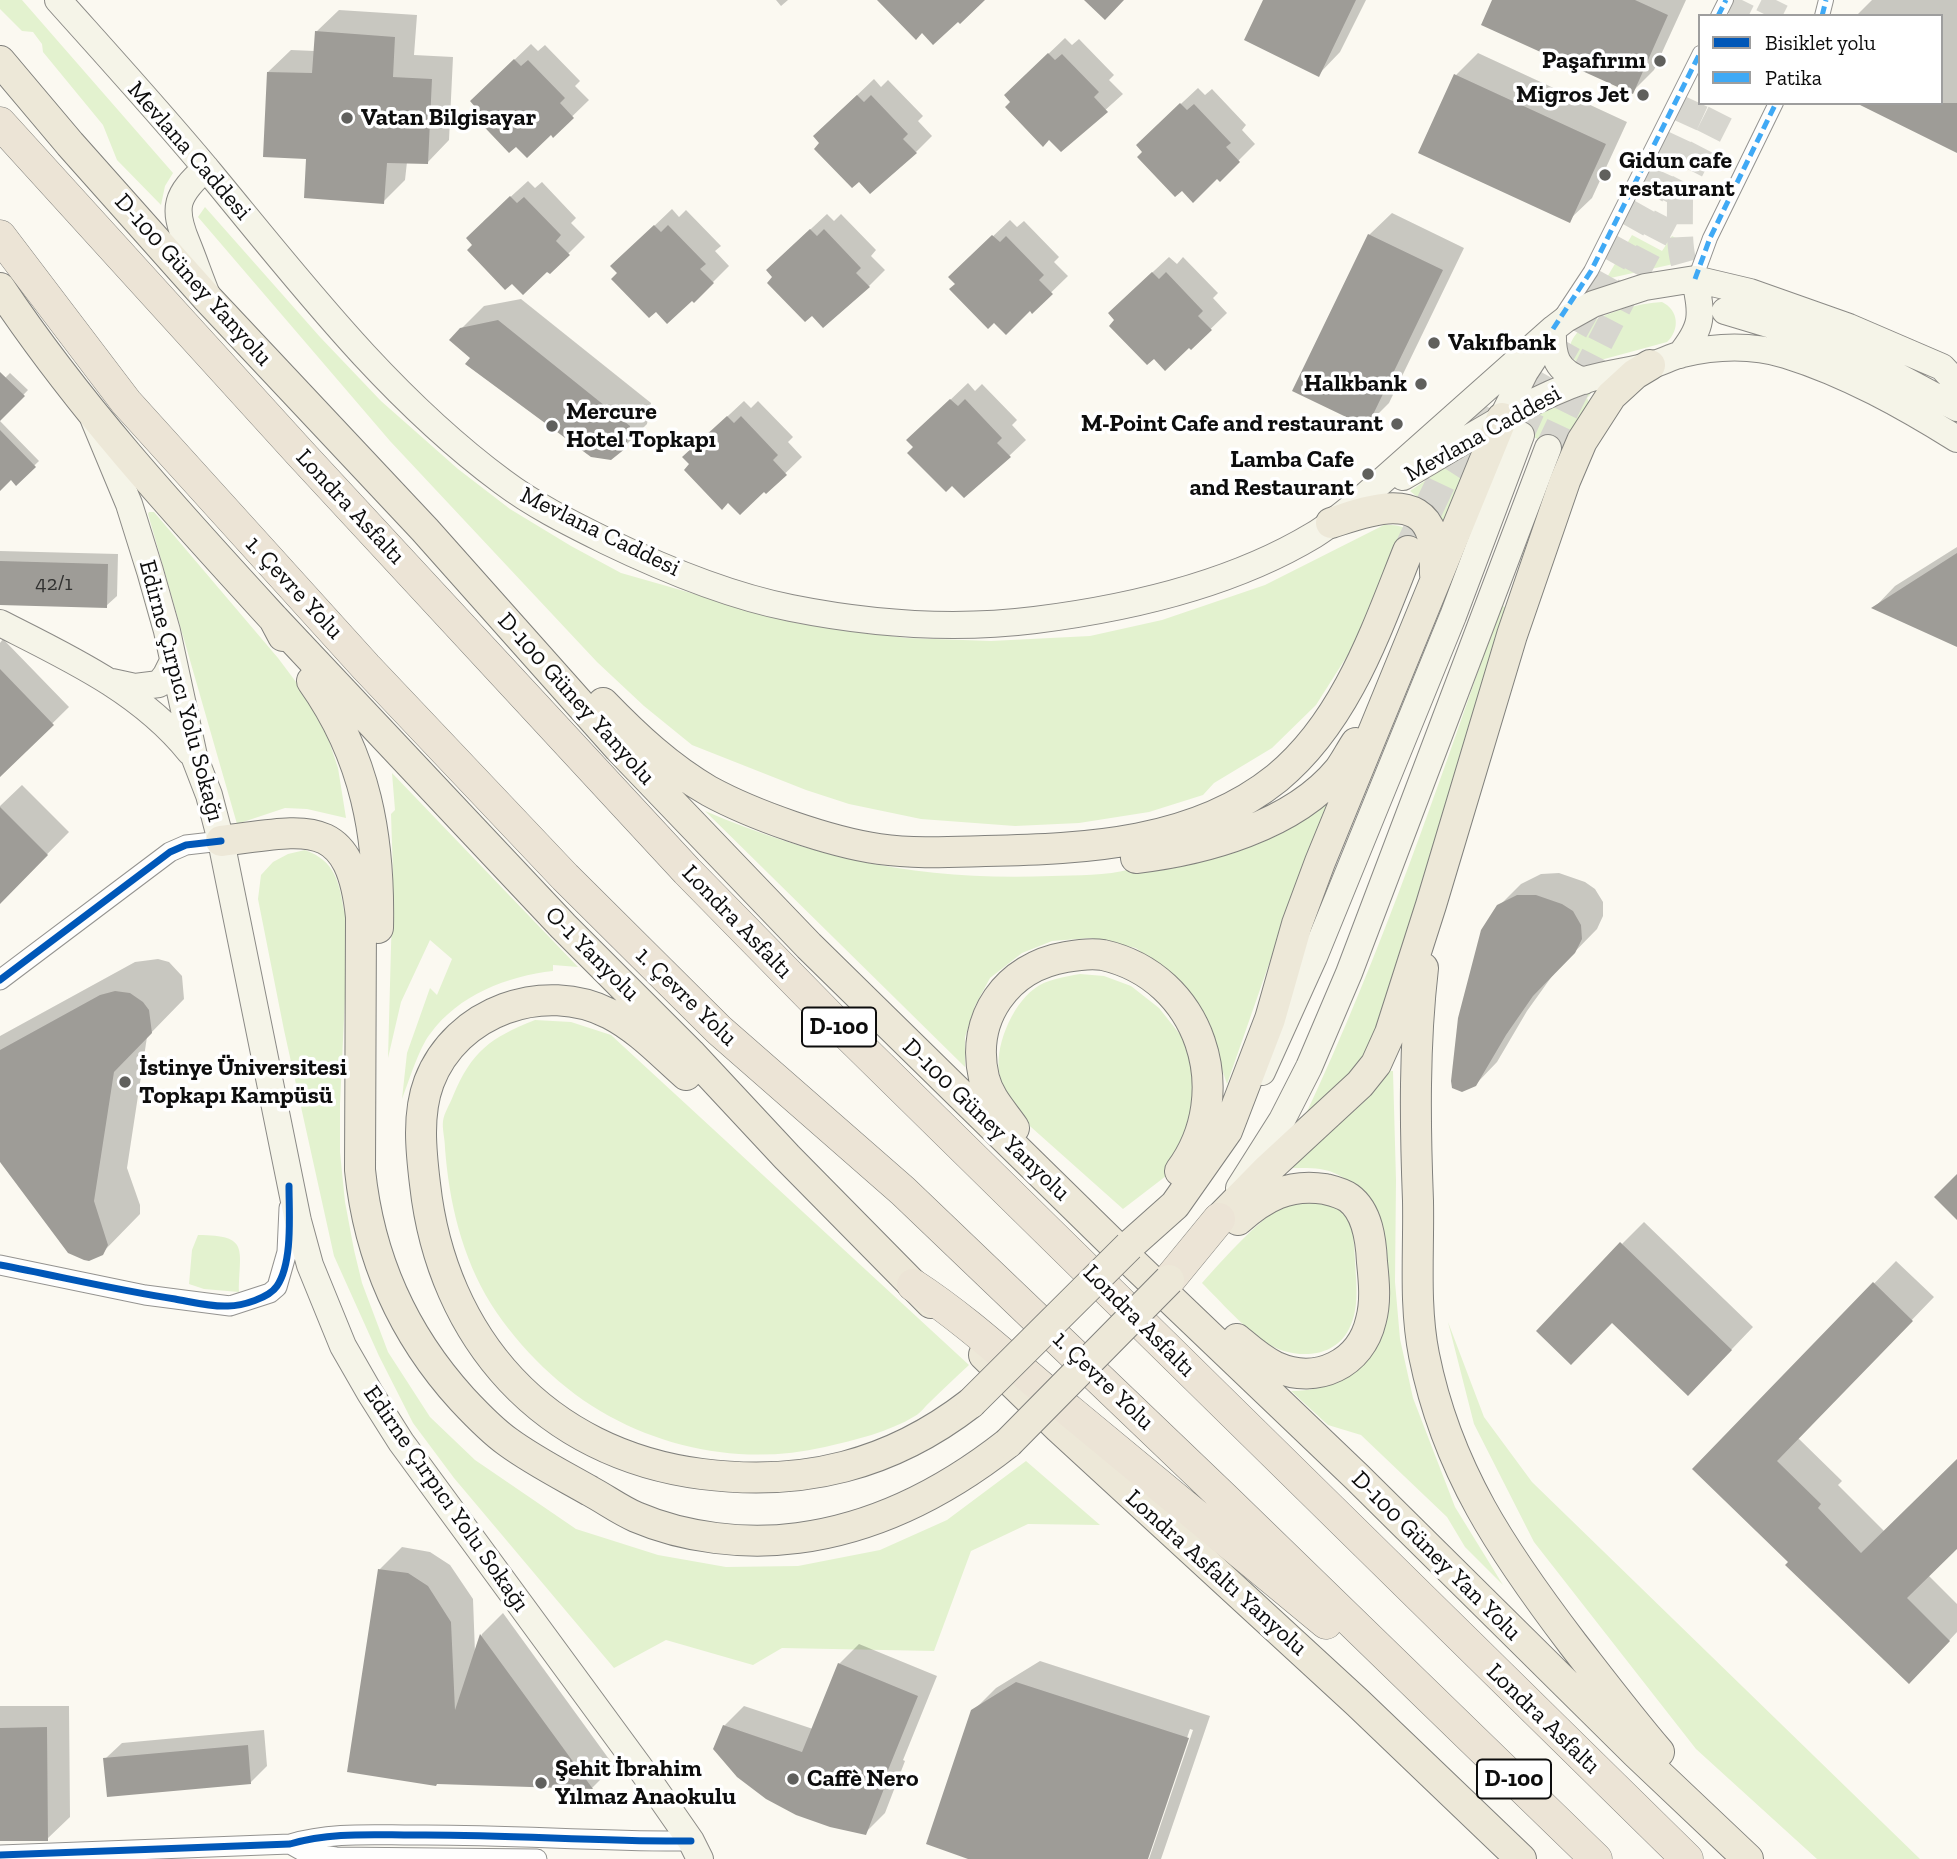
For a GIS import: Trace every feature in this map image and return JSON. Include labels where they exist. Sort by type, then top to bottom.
[{"type":"highway","points":[[0,108],[31,157]]},
{"type":"highway","name":"D-100","points":[[0,123],[31,157]]},
{"type":"highway","name":"Londra Asfaltı","points":[[31,157],[300,453],[687,871],[840,1027],[1687,1859]]},
{"type":"highway","name":"1. Çevre Yolu","points":[[0,236],[126,402],[366,667],[556,868],[719,1030],[903,1191],[1433,1700]]},
{"type":"highway","points":[[1175,1294],[1219,1219]]},
{"type":"highway","points":[[913,1285],[949,1308],[1370,1661],[1433,1700]]},
{"type":"highway","name":"D-100","points":[[1433,1700],[1596,1859]]},
{"type":"main road","name":"Mevlana Caddesi","points":[[58,0],[206,168],[307,291],[388,379],[501,481],[537,506],[652,563],[740,594],[790,608],[881,620],[961,625],[1004,624],[1061,617],[1162,597],[1217,579],[1280,553],[1331,523],[1364,497],[1553,329],[1578,311],[1644,287],[1695,279]]},
{"type":"main road","name":"D-100 Güney Yanyolu","points":[[0,61],[208,299],[425,530],[619,748],[686,819],[818,956],[1047,1179],[1175,1294]]},
{"type":"main road","points":[[206,168],[194,178],[180,198],[177,213],[180,228],[208,299]]},
{"type":"main road","points":[[1680,355],[1694,338],[1700,320],[1695,279],[1750,292],[1849,327],[1942,367],[1956,379]]},
{"type":"main road","points":[[0,288],[38,344],[90,412],[144,477],[274,619],[296,659],[335,717],[350,748],[369,806],[379,892],[373,1009],[361,1078]]},
{"type":"main road","points":[[1725,311],[1815,338],[1886,370],[1957,408]]},
{"type":"main road","points":[[0,313],[10,324],[38,344]]},
{"type":"main road","points":[[1553,329],[1557,362],[1573,377],[1584,381]]},
{"type":"main road","points":[[787,1157],[752,1133],[633,1029],[596,1007],[554,999],[507,1007],[462,1034],[443,1056],[429,1083],[421,1120],[427,1204],[438,1253],[457,1303],[489,1356],[512,1381],[559,1421],[608,1448],[654,1464],[738,1479],[779,1478],[861,1463],[890,1452],[946,1423],[971,1403],[1129,1246],[1175,1205],[1252,1091],[1276,1045],[1309,968],[1452,616],[1511,427],[1525,372],[1553,329]]},
{"type":"main road","name":"Mevlana Caddesi","points":[[1364,497],[1426,464],[1511,427],[1532,402],[1584,381],[1680,355],[1737,347],[1785,355],[1873,391],[1957,439]]},
{"type":"main road","points":[[1219,1219],[1267,1170],[1360,1084],[1376,1064],[1390,1033],[1512,635],[1565,481],[1582,441],[1611,396],[1634,374],[1650,365]]},
{"type":"main road","name":"Edirne Çırpıcı Yolu Sokağı","points":[[90,412],[129,504],[154,583],[194,756],[209,795],[221,841],[289,1186],[310,1265],[343,1346],[401,1442],[633,1757],[696,1850]]},
{"type":"main road","points":[[1227,1131],[1270,1019],[1297,925],[1320,862],[1435,579],[1511,427]]},
{"type":"main road","points":[[1219,1219],[1282,1119],[1309,1067],[1349,973],[1548,448]]},
{"type":"main road","points":[[1331,523],[1390,507],[1416,514],[1426,523],[1431,533],[1435,579]]},
{"type":"main road","points":[[425,530],[558,654],[627,727],[667,762],[698,783],[760,813],[831,838],[877,849],[916,853],[1049,850],[1133,839],[1195,824],[1248,800],[1280,775],[1306,748],[1355,678],[1408,551]]},
{"type":"main road","name":"O-1 Yanyolu","points":[[274,619],[563,926],[690,1053],[787,1157],[913,1285]]},
{"type":"main road","points":[[0,623],[111,682],[165,724],[194,756]]},
{"type":"main road","points":[[916,853],[994,866],[1105,862],[1151,857],[1196,847],[1261,827],[1315,792],[1339,770],[1366,727],[1409,644]]},
{"type":"main road","points":[[111,682],[135,687],[159,684],[173,661]]},
{"type":"main road","points":[[221,841],[304,833],[325,838],[341,850],[349,863],[358,889],[361,917],[360,1170],[372,1242],[386,1282],[407,1325],[442,1377],[474,1412],[506,1441],[551,1471],[635,1517],[695,1535],[764,1540],[831,1532],[891,1512],[960,1478],[1008,1443],[1175,1294],[1257,1204],[1281,1191],[1302,1187],[1335,1191],[1351,1199],[1363,1216],[1371,1242],[1374,1280],[1371,1322],[1363,1341],[1349,1359],[1331,1371],[1306,1374],[1265,1362],[1221,1326],[1202,1316],[1175,1294]]},
{"type":"main road","points":[[1431,905],[1420,991],[1416,1161],[1420,1315],[1423,1352],[1446,1435],[1479,1509],[1506,1552],[1601,1680],[1682,1780],[1692,1804],[1748,1859]]},
{"type":"main road","points":[[1047,1179],[992,1098],[985,1080],[981,1052],[986,1021],[998,998],[1012,981],[1031,967],[1073,956],[1101,955],[1126,963],[1158,981],[1184,1011],[1199,1036],[1209,1083],[1203,1125],[1191,1156],[1150,1210],[1129,1246]]},
{"type":"main road","name":"Londra Asfaltı Yanyolu","points":[[913,1285],[1059,1429],[1298,1647],[1521,1859]]},
{"type":"main road","name":"D-100 Güney Yan Yolu","points":[[1175,1294],[1636,1753],[1692,1804]]},
{"type":"street","points":[[1553,329],[1591,271],[1698,57]]},
{"type":"street","points":[[1695,279],[1710,238],[1775,105]]},
{"type":"street","points":[[0,980],[170,852],[186,845],[221,841]]},
{"type":"street","points":[[0,1265],[145,1295],[214,1305],[230,1306],[251,1301],[270,1293],[280,1280],[288,1252],[289,1186]]},
{"type":"street","points":[[0,1855],[253,1852],[313,1837],[340,1835],[435,1835],[643,1842],[696,1850]]},
{"type":"street","points":[[290,1844],[306,1853],[336,1857],[537,1859]]},
{"type":"green space","points":[[0,0],[22,0],[173,173],[165,186],[161,205],[117,160],[103,125],[43,52],[42,44],[33,32],[22,31],[0,9]]},
{"type":"green space","points":[[205,207],[320,337],[381,401],[458,469],[510,509],[621,573],[796,623],[906,638],[991,641],[1090,636],[1162,620],[1265,585],[1384,525],[1409,530],[1421,553],[1359,637],[1316,705],[1272,748],[1214,783],[1203,795],[1149,812],[1079,823],[1015,826],[921,819],[849,804],[692,745],[644,706],[597,662],[390,441],[198,217]]},
{"type":"green space","points":[[1632,235],[1662,251],[1672,236],[1693,247],[1687,261],[1606,279]]},
{"type":"green space","points":[[1662,302],[1672,310],[1676,320],[1674,332],[1667,342],[1586,364],[1571,357],[1571,344],[1577,333],[1588,324],[1619,310]]},
{"type":"green space","points":[[1589,392],[1589,402],[1562,450],[1511,427]]},
{"type":"green space","points":[[1471,455],[1444,526],[1438,514],[1410,491],[1450,464]]},
{"type":"green space","points":[[149,512],[154,512],[302,690],[328,738],[338,768],[346,818],[307,809],[285,808],[237,824]]},
{"type":"green space","points":[[1501,605],[1507,608],[1371,1049],[1361,1066],[1304,1118],[1385,929]]},
{"type":"green space","points":[[392,773],[578,967],[553,965],[553,971],[502,983],[469,998],[455,1008],[441,1020],[426,1040],[402,1099],[407,1053],[430,988],[437,995],[452,959],[430,940],[401,1002],[388,1058],[393,874],[391,814],[395,810]]},
{"type":"green space","points":[[1335,791],[1278,938],[1227,1084],[1208,1028],[1171,975],[1136,948],[1090,938],[1052,941],[1022,953],[990,978],[975,1006],[965,1037],[965,1067],[705,811],[791,843],[874,864],[960,875],[1081,875],[1112,873],[1147,864]]},
{"type":"green space","points":[[305,850],[323,860],[334,873],[344,911],[349,912],[340,1152],[345,1202],[362,1283],[388,1352],[430,1417],[475,1460],[576,1529],[658,1555],[726,1567],[798,1566],[880,1550],[947,1520],[1026,1461],[1100,1525],[1028,1524],[971,1551],[934,1651],[782,1648],[753,1665],[666,1640],[614,1668],[454,1478],[413,1423],[334,1256],[258,899],[261,875],[273,862],[288,854]]},
{"type":"green space","points":[[1080,974],[1104,976],[1131,986],[1159,1008],[1182,1037],[1190,1062],[1195,1096],[1182,1150],[1166,1176],[1123,1209],[1022,1119],[1000,1076],[999,1053],[1002,1041],[1018,1006],[1026,996],[1044,983]]},
{"type":"green space","points":[[535,1020],[571,1022],[611,1035],[969,1365],[919,1413],[894,1427],[825,1447],[770,1454],[714,1451],[660,1438],[609,1416],[575,1394],[543,1367],[515,1337],[491,1304],[465,1248],[454,1209],[447,1168],[444,1118],[460,1081],[484,1048],[506,1033]]},
{"type":"green space","points":[[1389,1071],[1393,1071],[1395,1282],[1400,1339],[1413,1398],[1455,1507],[1503,1585],[1465,1547],[1447,1517],[1361,1435],[1328,1425],[1291,1391],[1316,1388],[1336,1381],[1353,1369],[1370,1350],[1358,1188],[1327,1170],[1291,1168],[1290,1161],[1357,1109]]},
{"type":"green space","points":[[1322,1200],[1341,1210],[1351,1227],[1356,1286],[1355,1313],[1349,1329],[1333,1347],[1310,1354],[1286,1352],[1257,1336],[1202,1283],[1242,1239],[1278,1209],[1293,1203]]},
{"type":"green space","points":[[198,1235],[227,1238],[234,1242],[240,1256],[239,1292],[204,1289],[189,1284],[192,1250]]},
{"type":"green space","points":[[1448,1322],[1484,1417],[1532,1482],[1920,1859],[1817,1859],[1696,1749],[1534,1542],[1474,1424]]},
{"type":"building","points":[[877,0],[985,0],[933,45],[922,33],[916,40]]},
{"type":"building","points":[[1084,0],[1124,0],[1105,20]]},
{"type":"building","points":[[1263,0],[1356,0],[1319,77],[1244,40]]},
{"type":"building","points":[[1492,0],[1635,0],[1668,15],[1633,94],[1481,25]]},
{"type":"building","name":"Vatan Bilgisayar","points":[[315,31],[395,37],[393,77],[432,79],[428,164],[387,163],[384,204],[304,198],[306,159],[263,157],[267,72],[312,73]]},
{"type":"building","points":[[1048,53],[1055,60],[1062,54],[1099,92],[1094,97],[1108,112],[1061,152],[1049,140],[1043,147],[1005,107],[1010,102],[1004,95]]},
{"type":"building","points":[[514,59],[521,66],[528,60],[565,98],[560,103],[574,118],[527,158],[516,147],[509,153],[471,113],[476,108],[470,101]]},
{"type":"building","points":[[1454,74],[1606,144],[1570,223],[1418,153]]},
{"type":"building","points":[[857,95],[864,102],[871,95],[908,134],[903,139],[917,153],[870,194],[859,182],[852,188],[814,149],[819,143],[813,136]]},
{"type":"building","points":[[1180,103],[1187,110],[1194,104],[1231,143],[1226,147],[1240,162],[1220,182],[1217,179],[1193,203],[1182,191],[1175,197],[1137,157],[1142,152],[1136,145]]},
{"type":"building","points":[[1957,103],[1957,153],[1860,105]]},
{"type":"building","points":[[510,196],[517,203],[524,197],[561,235],[556,241],[570,255],[523,295],[512,284],[505,290],[467,250],[472,245],[466,238]]},
{"type":"building","points":[[654,225],[661,232],[668,225],[706,264],[700,269],[714,283],[667,324],[656,312],[649,318],[611,279],[617,273],[610,266]]},
{"type":"building","points":[[810,229],[817,236],[824,229],[861,268],[856,273],[870,287],[823,328],[812,316],[805,322],[767,283],[772,277],[766,270]]},
{"type":"building","points":[[1368,234],[1443,270],[1367,427],[1292,391]]},
{"type":"building","points":[[992,235],[1000,242],[1006,236],[1044,275],[1039,280],[1053,294],[1032,314],[1030,311],[1006,335],[994,323],[988,329],[949,289],[955,284],[948,277]]},
{"type":"building","points":[[1152,272],[1159,279],[1166,272],[1203,311],[1198,316],[1212,330],[1165,371],[1154,359],[1147,365],[1109,326],[1114,320],[1108,313]]},
{"type":"building","points":[[498,320],[630,426],[626,448],[611,460],[591,457],[465,364],[470,358],[449,340],[460,328]]},
{"type":"building","points":[[0,372],[25,396],[0,421]]},
{"type":"building","points":[[950,399],[958,406],[965,399],[1002,438],[997,443],[1011,457],[964,498],[952,486],[946,492],[907,453],[913,447],[906,440]]},
{"type":"building","points":[[727,416],[734,423],[741,416],[778,455],[773,460],[787,475],[740,515],[728,503],[722,510],[684,470],[689,464],[682,457]]},
{"type":"building","points":[[0,430],[36,467],[16,486],[11,480],[0,491]]},
{"type":"building","points":[[1957,553],[1957,647],[1871,608]]},
{"type":"building","points":[[0,561],[108,564],[107,608],[0,605]]},
{"type":"building","points":[[0,669],[54,725],[0,777]]},
{"type":"building","points":[[0,807],[48,855],[0,904]]},
{"type":"building","points":[[1517,895],[1536,895],[1573,911],[1581,925],[1582,939],[1575,953],[1533,996],[1476,1086],[1462,1092],[1452,1088],[1451,1081],[1458,1018],[1481,930],[1497,905]]},
{"type":"building","points":[[115,991],[130,993],[143,1002],[149,1010],[152,1033],[114,1072],[94,1201],[108,1245],[103,1255],[89,1261],[68,1253],[0,1162],[0,1050],[100,995]]},
{"type":"building","points":[[1957,1174],[1957,1220],[1934,1197]]},
{"type":"building","points":[[1620,1242],[1732,1350],[1688,1396],[1612,1323],[1571,1365],[1536,1331]]},
{"type":"building","points":[[1873,1282],[1913,1321],[1777,1461],[1821,1504],[1818,1508],[1861,1553],[1957,1459],[1957,1549],[1907,1598],[1950,1641],[1909,1684],[1785,1565],[1788,1562],[1692,1469]]},
{"type":"building","points":[[378,1569],[408,1573],[428,1586],[451,1622],[455,1710],[480,1634],[593,1789],[436,1786],[347,1772]]},
{"type":"building","points":[[838,1663],[918,1696],[884,1780],[887,1781],[866,1835],[830,1827],[796,1815],[766,1799],[737,1777],[713,1749],[723,1725],[802,1752]]},
{"type":"building","points":[[1016,1682],[1189,1738],[1148,1859],[968,1859],[926,1844],[971,1710]]},
{"type":"building","points":[[47,1727],[48,1841],[0,1841],[0,1728]]},
{"type":"building","points":[[248,1745],[251,1784],[107,1797],[103,1758]]},
{"type":"tunnel","points":[[1735,14],[1742,0]]},
{"type":"tunnel","points":[[1769,14],[1776,0]]},
{"type":"tunnel","points":[[1521,435],[1539,395],[1659,181],[1698,96]]},
{"type":"tunnel","points":[[1548,448],[1724,105]]},
{"type":"tunnel","points":[[1680,198],[1681,249],[1689,276],[1709,300],[1725,311]]},
{"type":"tunnel","points":[[1408,551],[1443,478],[1516,366]]},
{"type":"marked path","points":[[1719,14],[1726,0]]},
{"type":"marked path","points":[[1822,14],[1826,0]]},
{"type":"marked path","points":[[1553,329],[1591,271],[1698,57]]},
{"type":"marked path","points":[[1695,279],[1710,238],[1775,105]]},
{"type":"cycle path","points":[[0,980],[170,852],[186,845],[221,841]]},
{"type":"cycle path","points":[[0,1265],[215,1306],[248,1303],[273,1290],[282,1276],[288,1251],[289,1186]]},
{"type":"cycle path","points":[[0,1855],[290,1844],[336,1836],[366,1835],[691,1841]]},
{"type":"place","name":"Paşafırını","points":[[1660,61]]},
{"type":"place","name":"Migros Jet","points":[[1643,95]]},
{"type":"place","name":"Vatan Bilgisayar","points":[[347,118]]},
{"type":"place","name":"Gidun cafe restaurant","points":[[1605,175]]},
{"type":"place","name":"Vakıfbank","points":[[1434,343]]},
{"type":"place","name":"Halkbank","points":[[1421,384]]},
{"type":"place","name":"M-Point Cafe and restaurant","points":[[1397,424]]},
{"type":"place","name":"Mercure Hotel Topkapı","points":[[552,426]]},
{"type":"place","name":"Lamba Cafe and Restaurant","points":[[1368,474]]},
{"type":"place","name":"İstinye Üniversitesi Topkapı Kampüsü","points":[[125,1082]]},
{"type":"place","name":"Caffè Nero","points":[[793,1779]]},
{"type":"place","name":"Şehit İbrahim Yılmaz Anaokulu","points":[[541,1783]]}]
